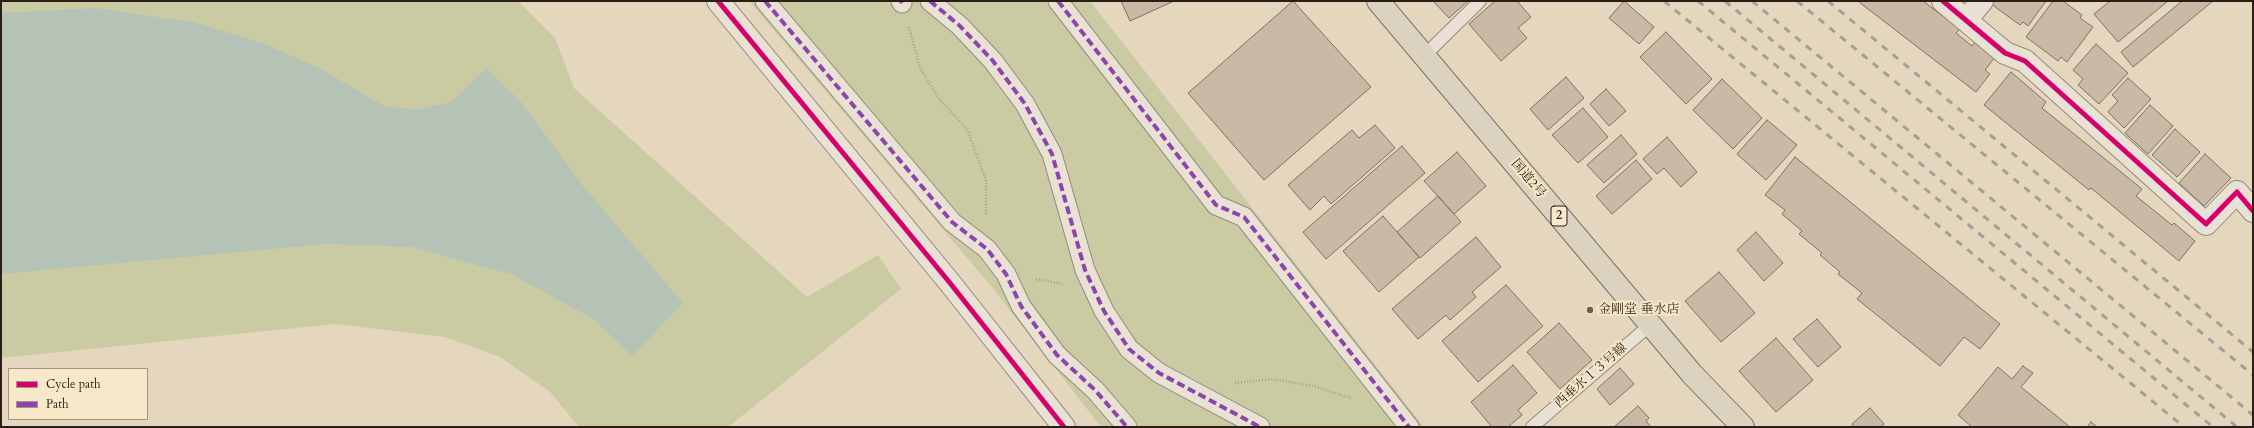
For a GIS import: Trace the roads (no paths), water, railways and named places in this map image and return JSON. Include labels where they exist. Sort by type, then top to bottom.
[{"type":"highway","name":"国道2号","points":[[1378,1],[1650,325],[1692,374],[1743,427]]},
{"type":"street","points":[[718,1],[950,283],[1064,427]]},
{"type":"street","points":[[765,1],[952,222],[987,249],[1006,274],[1021,306],[1057,355],[1094,390],[1127,427]]},
{"type":"street","points":[[930,1],[960,26],[993,61],[1025,104],[1052,154],[1085,270],[1104,311],[1129,349],[1159,372],[1208,397],[1260,427]]},
{"type":"street","points":[[1058,1],[1216,204],[1244,217],[1405,426]]},
{"type":"street","points":[[1943,1],[2005,53],[2025,61],[2206,224],[2237,192],[2253,211]]},
{"type":"street","points":[[1966,20],[1982,1]]},
{"type":"lane","points":[[1424,56],[1480,1]]},
{"type":"lane","name":"西垂水１３号線","points":[[1532,427],[1650,325]]},
{"type":"railway","points":[[1664,1],[2184,427]]},
{"type":"railway","points":[[1698,1],[2213,427]]},
{"type":"railway","points":[[1725,1],[2237,427]]},
{"type":"railway","points":[[1752,1],[2253,415]]},
{"type":"railway","points":[[1797,1],[2253,375]]},
{"type":"railway","points":[[1828,1],[2253,352]]},
{"type":"place","name":"金剛堂 垂水店","points":[[1590,310]]}]
